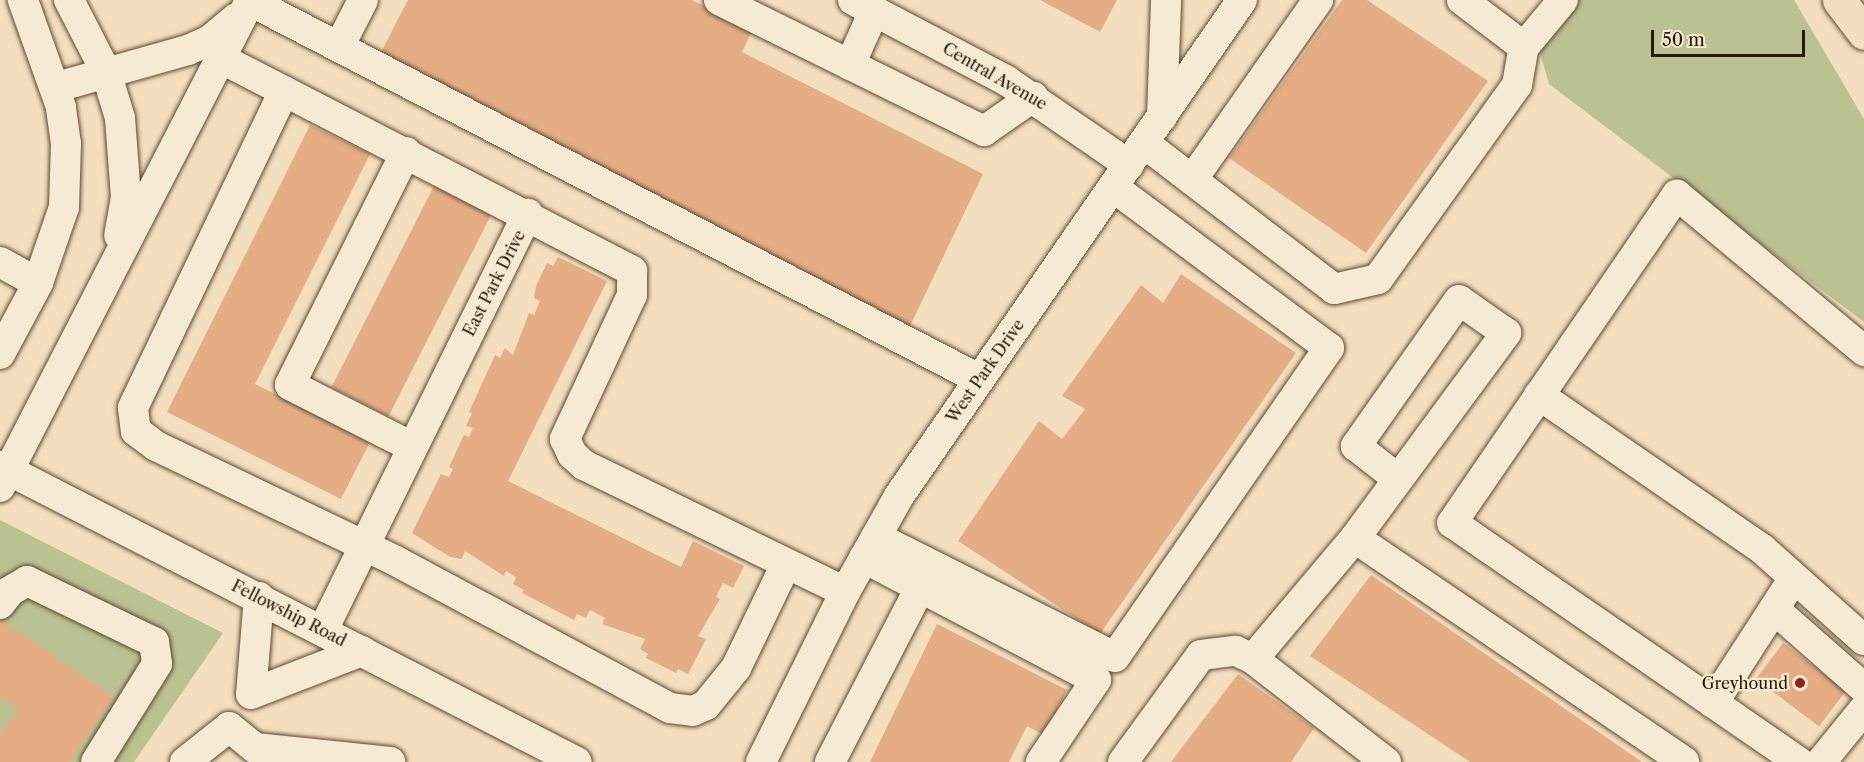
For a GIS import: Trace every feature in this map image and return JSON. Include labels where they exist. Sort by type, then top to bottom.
[{"type":"street","points":[[0,354],[38,283],[64,207],[66,144],[57,87],[23,0]]},
{"type":"street","points":[[69,0],[106,72],[126,156],[126,197],[113,267]]},
{"type":"street","points":[[57,87],[210,40],[250,0]]},
{"type":"street","points":[[250,0],[979,379]]},
{"type":"street","points":[[3,474],[113,267],[250,0]]},
{"type":"street","points":[[339,47],[363,0]]},
{"type":"street","points":[[719,0],[984,131],[1033,97]]},
{"type":"street","points":[[1162,117],[1166,0]]},
{"type":"street","name":"West Park Drive","points":[[761,762],[845,592],[870,548],[979,379],[1242,0]]},
{"type":"street","points":[[1192,180],[1318,0]]},
{"type":"street","points":[[1462,0],[1524,47]]},
{"type":"street","points":[[1129,165],[1192,180],[1334,289],[1378,279],[1516,85],[1524,47],[1563,0]]},
{"type":"street","points":[[850,65],[864,5]]},
{"type":"street","name":"Central Avenue","points":[[864,5],[1033,97],[1129,165]]},
{"type":"street","name":"East Park Drive","points":[[220,58],[528,214],[323,630]]},
{"type":"street","points":[[284,91],[133,408],[136,430],[156,446],[363,546],[670,708],[693,711],[706,705],[736,668],[785,566]]},
{"type":"street","points":[[405,152],[290,385],[412,447]]},
{"type":"street","points":[[870,548],[1115,657],[1329,348],[1129,165]]},
{"type":"street","points":[[1799,762],[1452,523],[1677,195],[1864,351]]},
{"type":"street","points":[[528,214],[632,270],[632,295],[566,439],[572,454],[584,465],[785,566],[845,592]]},
{"type":"street","points":[[0,262],[38,283]]},
{"type":"street","points":[[1253,659],[1355,538],[1506,333],[1459,300],[1356,446],[1398,478]]},
{"type":"street","points":[[1539,395],[1761,548],[1864,640]]},
{"type":"street","name":"Fellowship Road","points":[[3,474],[259,597],[577,762]]},
{"type":"street","points":[[1355,538],[1684,762]]},
{"type":"street","points":[[870,548],[920,588],[1096,680],[1041,762]]},
{"type":"street","points":[[1713,703],[1794,578]]},
{"type":"street","points":[[0,604],[27,581],[154,642],[157,664],[96,762]]},
{"type":"street","points":[[830,762],[920,588]]},
{"type":"street","points":[[185,762],[229,727],[251,694],[259,597]]},
{"type":"street","points":[[1774,609],[1864,688]]},
{"type":"street","points":[[251,694],[362,651]]},
{"type":"street","points":[[1123,762],[1201,655],[1236,651],[1253,659],[1351,751],[1386,762]]},
{"type":"street","points":[[1821,762],[1864,709]]},
{"type":"street","points":[[229,727],[255,748],[390,762]]},
{"type":"green space","points":[[1578,0],[1794,0],[1864,119],[1864,322],[1549,84],[1537,42]]},
{"type":"green space","points":[[0,520],[223,633],[134,762],[0,762]]},
{"type":"building","points":[[408,0],[692,0],[753,29],[742,52],[983,174],[909,328],[379,56]]},
{"type":"building","points":[[1040,0],[1117,0],[1100,32]]},
{"type":"building","points":[[1342,0],[1367,0],[1488,81],[1366,253],[1229,158]]},
{"type":"building","points":[[310,125],[370,154],[255,384],[370,442],[341,499],[167,412]]},
{"type":"building","points":[[434,186],[491,215],[388,416],[331,387]]},
{"type":"building","points":[[558,257],[607,281],[508,481],[681,567],[693,541],[744,566],[733,588],[723,583],[716,597],[720,599],[698,636],[706,639],[688,674],[678,669],[676,673],[646,658],[648,654],[640,649],[645,639],[602,624],[605,618],[590,610],[586,618],[577,614],[574,620],[522,593],[524,590],[513,584],[516,577],[506,571],[504,576],[465,551],[462,559],[450,557],[412,533],[441,474],[449,477],[453,469],[449,467],[464,435],[469,437],[473,428],[466,426],[472,413],[469,412],[495,355],[500,358],[505,348],[513,355],[529,313],[534,315],[540,301],[534,298],[536,286],[547,263],[553,266]]},
{"type":"building","points":[[1181,274],[1296,353],[1100,634],[958,541],[1039,421],[1062,439],[1085,409],[1062,396],[1141,285],[1163,303]]},
{"type":"building","points":[[1371,575],[1642,762],[1470,762],[1310,656]]},
{"type":"building","points":[[0,619],[114,697],[70,762],[0,762],[0,735],[18,709],[0,697]]},
{"type":"building","points":[[937,624],[1067,690],[1044,735],[1027,726],[1009,762],[870,762]]},
{"type":"building","name":"Greyhound","points":[[1783,643],[1846,691],[1819,726],[1756,679]]},
{"type":"building","points":[[1238,674],[1314,728],[1291,762],[1171,762]]},
{"type":"place","name":"Greyhound","points":[[1800,683]]}]
